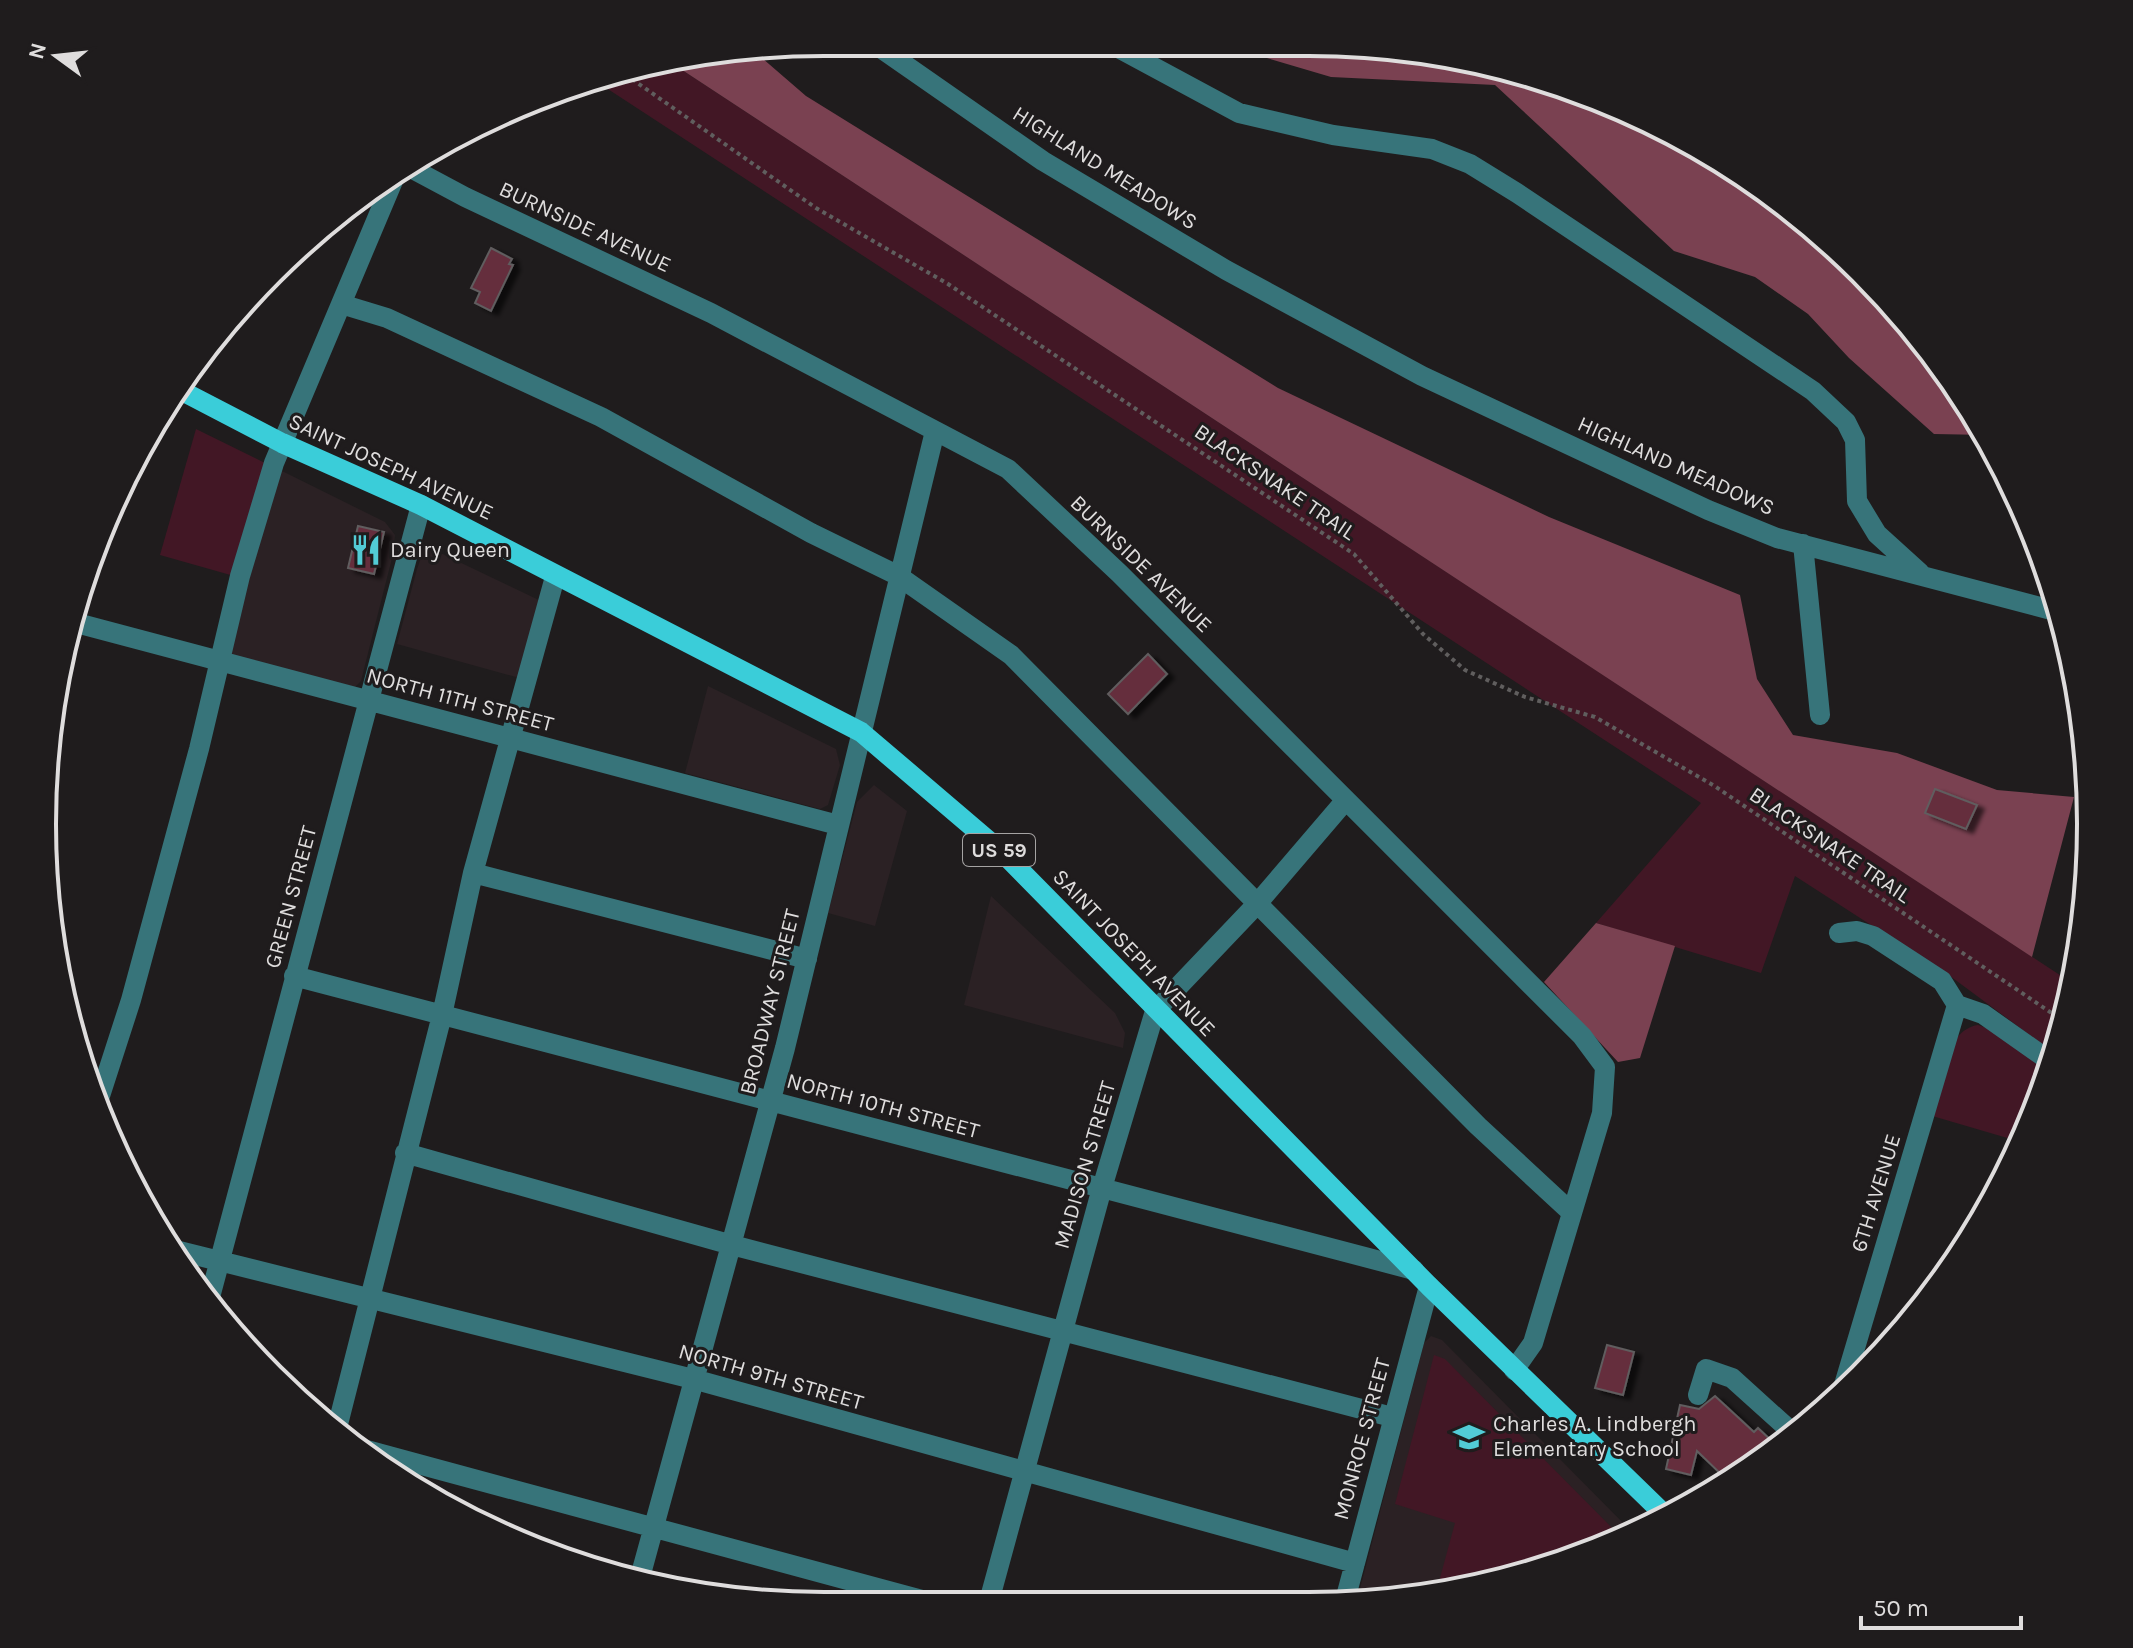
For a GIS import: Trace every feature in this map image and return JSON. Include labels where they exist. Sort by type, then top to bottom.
[{"type":"main road","name":"SAINT JOSEPH AVENUE","points":[[187,394],[282,443],[421,505],[555,577],[861,732],[1003,853],[1155,1011],[1429,1286],[1658,1508]]},
{"type":"street","name":"HIGHLAND MEADOWS","points":[[892,56],[1043,161],[1226,270],[1422,376],[1708,510],[1777,538],[2046,609]]},
{"type":"street","points":[[1133,56],[1239,113],[1333,135],[1432,149],[1470,164],[1517,193],[1813,391],[1846,422],[1855,440],[1857,501],[1877,534],[1923,576]]},
{"type":"street","name":"BURNSIDE AVENUE","points":[[418,172],[711,313],[1008,469],[1119,573],[1600,1058],[1606,1081],[1602,1113],[1533,1343],[1514,1370]]},
{"type":"street","points":[[103,1087],[131,1000],[240,576],[282,443],[389,191]]},
{"type":"street","points":[[341,304],[387,318],[601,417],[811,533],[897,575],[1011,655],[1478,1126],[1572,1213]]},
{"type":"street","name":"BROADWAY STREET","points":[[642,1570],[771,1101],[897,575],[935,431]]},
{"type":"street","name":"GREEN STREET","points":[[212,1288],[421,505]]},
{"type":"street","points":[[1803,544],[1820,715]]},
{"type":"street","points":[[339,1419],[442,1015],[473,873],[513,739],[555,577]]},
{"type":"street","name":"NORTH 11TH STREET","points":[[82,624],[838,825]]},
{"type":"street","name":"MADISON STREET","points":[[992,1592],[1102,1188],[1155,1011],[1256,905],[1345,801]]},
{"type":"street","points":[[473,873],[807,959]]},
{"type":"street","points":[[1839,933],[1857,931],[1873,936],[1942,981],[1957,1005],[1983,1014],[2041,1055]]},
{"type":"street","name":"NORTH 10TH STREET","points":[[294,976],[1414,1270]]},
{"type":"street","name":"6TH AVENUE","points":[[1848,1370],[1957,1005]]},
{"type":"street","points":[[405,1153],[732,1245],[1392,1417]]},
{"type":"street","name":"NORTH 9TH STREET","points":[[186,1253],[693,1379],[1355,1563]]},
{"type":"street","name":"MONROE STREET","points":[[1348,1590],[1429,1286]]},
{"type":"street","points":[[1698,1395],[1706,1369],[1732,1378],[1785,1426]]},
{"type":"street","points":[[387,1456],[892,1592]]},
{"type":"path","name":"BLACKSNAKE TRAIL","points":[[633,80],[805,201],[948,284],[1354,554],[1423,634],[1465,670],[1525,697],[1595,717],[1713,785],[2053,1014]]},
{"type":"shaded area","points":[[1260,56],[1359,58],[1409,63],[1508,82],[1603,114],[1693,159],[1777,215],[1852,281],[1918,356],[1971,435],[1934,434],[1849,358],[1808,314],[1755,277],[1674,251],[1495,85],[1331,77]]},
{"type":"shaded area","points":[[763,59],[806,96],[1278,388],[1549,517],[1740,595],[1757,679],[1793,735],[1897,753],[1997,790],[2074,797],[2032,957],[682,70]]},
{"type":"shaded area","points":[[682,70],[2062,976],[2044,1046],[1950,976],[1795,876],[1761,973],[1596,923],[1701,803],[606,88]]},
{"type":"shaded area","points":[[196,429],[269,465],[234,576],[160,555]]},
{"type":"shaded area","points":[[276,468],[385,522],[395,535],[361,681],[355,687],[225,655]]},
{"type":"shaded area","points":[[430,548],[545,603],[523,679],[397,644],[417,569],[423,552]]},
{"type":"shaded area","points":[[708,686],[836,749],[840,765],[828,805],[820,809],[685,773]]},
{"type":"shaded area","points":[[874,785],[907,811],[875,926],[828,913],[857,802]]},
{"type":"shaded area","points":[[991,896],[1115,1013],[1125,1033],[1123,1048],[964,1005]]},
{"type":"shaded area","points":[[1596,923],[1675,946],[1640,1058],[1618,1062],[1544,982]]},
{"type":"shaded area","points":[[1978,1025],[1997,1033],[2016,1044],[2038,1064],[2010,1139],[1929,1115],[1944,1061],[1957,1037]]},
{"type":"shaded area","name":"Charles A. Lindbergh Elementary School","points":[[1431,1336],[1442,1340],[1624,1524],[1508,1566],[1459,1577],[1360,1590],[1424,1343]]},
{"type":"shaded area","name":"Charles A. Lindbergh Elementary School","points":[[1434,1355],[1445,1359],[1613,1529],[1508,1566],[1439,1580],[1455,1523],[1395,1504]]},
{"type":"building","points":[[491,248],[512,259],[509,264],[513,265],[491,311],[475,303],[480,292],[471,288]]},
{"type":"building","name":"Dairy Queen","points":[[358,526],[384,532],[374,574],[348,568]]},
{"type":"building","points":[[1148,654],[1167,674],[1128,714],[1108,694]]},
{"type":"building","points":[[1935,789],[1977,805],[1966,829],[1925,813]]},
{"type":"building","points":[[1607,1345],[1634,1352],[1623,1395],[1595,1388]]},
{"type":"building","points":[[1715,1396],[1754,1432],[1758,1428],[1769,1439],[1720,1473],[1697,1451],[1691,1475],[1666,1469],[1680,1405],[1699,1409]]},
{"type":"place","name":"Dairy Queen","points":[[366,550]]},
{"type":"place","name":"Charles A. Lindbergh Elementary School","points":[[1469,1437]]}]
